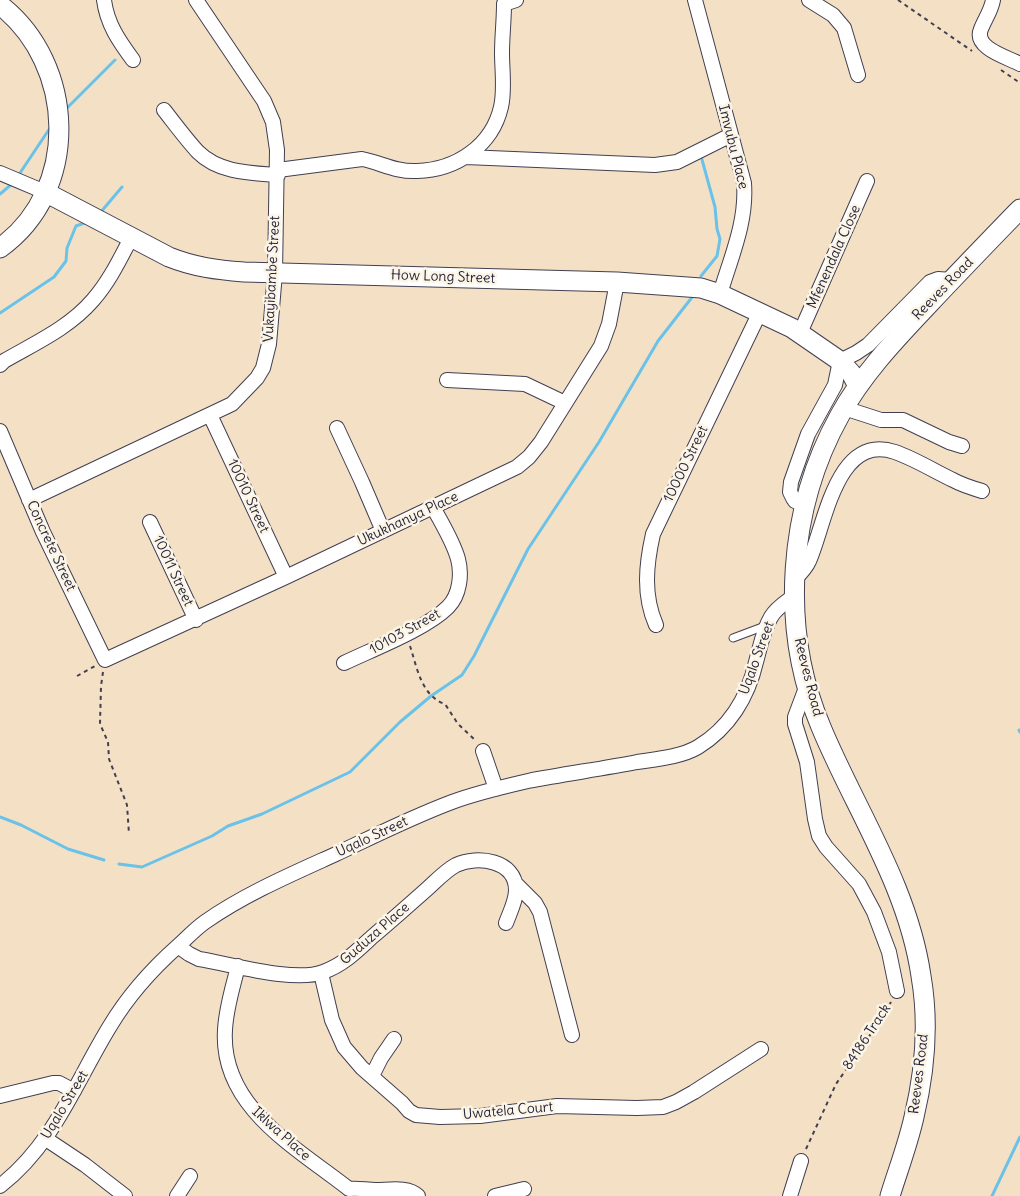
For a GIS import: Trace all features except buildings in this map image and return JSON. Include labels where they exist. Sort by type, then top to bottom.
[{"type":"street","points":[[104,0],[113,31],[133,60]]},
{"type":"street","name":"Vukayibambe Street","points":[[29,500],[232,404],[257,378],[263,368],[269,344],[275,273],[278,172],[275,132],[264,101],[196,0]]},
{"type":"street","name":"Imvubu Place","points":[[695,0],[744,183],[746,200],[743,219],[720,294]]},
{"type":"street","points":[[809,0],[833,15],[844,28],[858,76]]},
{"type":"street","points":[[993,0],[992,8],[980,31],[980,40],[986,47],[1020,64]]},
{"type":"street","points":[[164,110],[199,152],[210,161],[229,169],[278,172],[362,159],[397,170],[417,171],[444,168],[466,157],[481,144],[494,126],[502,106],[508,1]]},
{"type":"street","points":[[0,5],[32,39],[43,58],[55,88],[59,116],[55,161],[45,192],[22,228],[0,248]]},
{"type":"street","points":[[466,157],[655,166],[677,162],[731,135]]},
{"type":"street","points":[[0,173],[45,192]]},
{"type":"street","name":"Mfenendala Close","points":[[800,333],[868,181]]},
{"type":"street","name":"How Long Street","points":[[45,192],[169,257],[202,268],[244,272],[617,282],[692,287],[720,294],[800,333],[840,361],[851,373],[858,386]]},
{"type":"street","name":"Reeves Road","points":[[890,1196],[914,1120],[919,1093],[925,1033],[922,976],[914,939],[902,902],[820,724],[807,685],[799,645],[794,587],[798,540],[804,505],[822,452],[844,408],[858,386],[882,354],[1020,209]]},
{"type":"street","points":[[0,365],[71,321],[83,311],[101,291],[131,238]]},
{"type":"street","points":[[804,505],[793,498],[790,492],[791,482],[808,434],[835,385],[840,361],[868,345],[930,282],[938,279],[951,280]]},
{"type":"street","name":"Ukukhanya Place","points":[[105,660],[196,620],[492,480],[524,462],[541,442],[605,337],[617,282]]},
{"type":"street","name":"10000 Street","points":[[656,625],[648,600],[646,584],[653,534],[760,312]]},
{"type":"street","points":[[447,380],[525,384],[565,403]]},
{"type":"street","points":[[844,408],[881,420],[903,420],[949,442],[962,446]]},
{"type":"street","name":"10010 Street","points":[[210,415],[286,577]]},
{"type":"street","points":[[337,428],[383,531]]},
{"type":"street","name":"Concrete Street","points":[[0,431],[29,500],[105,660]]},
{"type":"street","name":"Uqalo Street","points":[[0,1186],[46,1139],[122,1008],[164,958],[204,923],[237,901],[432,810],[469,796],[528,781],[659,759],[694,749],[712,738],[720,731],[736,710],[745,693],[756,666],[767,626],[774,613],[794,587],[809,561],[832,494],[845,470],[864,453],[880,450],[894,452],[955,481],[982,491]]},
{"type":"street","name":"10103 Street","points":[[344,663],[425,624],[446,609],[454,598],[458,589],[460,569],[458,559],[433,507]]},
{"type":"street","name":"10011 Street","points":[[150,522],[196,620]]},
{"type":"street","name":"84186 Track","points":[[807,685],[795,724],[807,762],[817,828],[824,844],[859,884],[874,912],[889,952],[897,991]]},
{"type":"street","points":[[483,751],[496,789]]},
{"type":"street","name":"Guduza Place","points":[[178,946],[200,959],[288,975],[306,976],[321,973],[343,963],[439,878],[456,866],[474,861],[488,860],[510,873],[515,883],[535,903],[540,912],[572,1035]]},
{"type":"street","points":[[506,923],[514,901],[515,883]]},
{"type":"street","name":"Iklwa Place","points":[[238,966],[226,1015],[225,1044],[235,1080],[252,1109],[292,1147],[349,1189],[404,1190],[411,1191],[418,1196]]},
{"type":"street","name":"Uwatela Court","points":[[321,973],[336,1032],[351,1056],[402,1102],[409,1111],[416,1115],[440,1117],[480,1116],[557,1106],[663,1107],[676,1102],[761,1049]]},
{"type":"street","points":[[372,1076],[394,1039]]},
{"type":"street","points":[[0,1096],[54,1082],[59,1082],[74,1091]]},
{"type":"street","points":[[46,1139],[85,1165],[125,1196]]},
{"type":"street","points":[[790,1196],[801,1161]]},
{"type":"street","points":[[177,1196],[190,1176]]},
{"type":"street","points":[[495,1196],[524,1188]]},
{"type":"lane","points":[[733,638],[767,626]]},
{"type":"path","points":[[898,0],[979,56]]},
{"type":"path","points":[[996,67],[1020,83]]},
{"type":"path","points":[[405,634],[426,691],[439,702],[445,704],[458,724],[471,735],[483,751]]},
{"type":"path","points":[[76,676],[105,660]]},
{"type":"path","points":[[105,660],[101,686],[100,724],[108,742],[109,760],[127,805],[129,834]]},
{"type":"path","name":"84186 Track","points":[[801,1161],[836,1084],[877,1025],[897,991]]},
{"type":"waterway","points":[[64,111],[115,60]]},
{"type":"waterway","points":[[18,176],[52,125]]},
{"type":"waterway","points":[[701,156],[715,207],[720,239],[717,256],[701,276]]},
{"type":"waterway","points":[[0,194],[13,183]]},
{"type":"waterway","points":[[100,213],[122,187]]},
{"type":"waterway","points":[[0,313],[54,277],[66,261],[67,248],[76,226],[87,222]]},
{"type":"waterway","points":[[119,864],[142,867],[212,836],[228,826],[262,814],[350,772],[400,722],[431,696],[462,675],[474,656],[528,549],[599,442],[658,341],[693,296]]},
{"type":"waterway","points":[[0,817],[21,825],[68,849],[104,860]]},
{"type":"waterway","points":[[992,1196],[1020,1137]]}]
